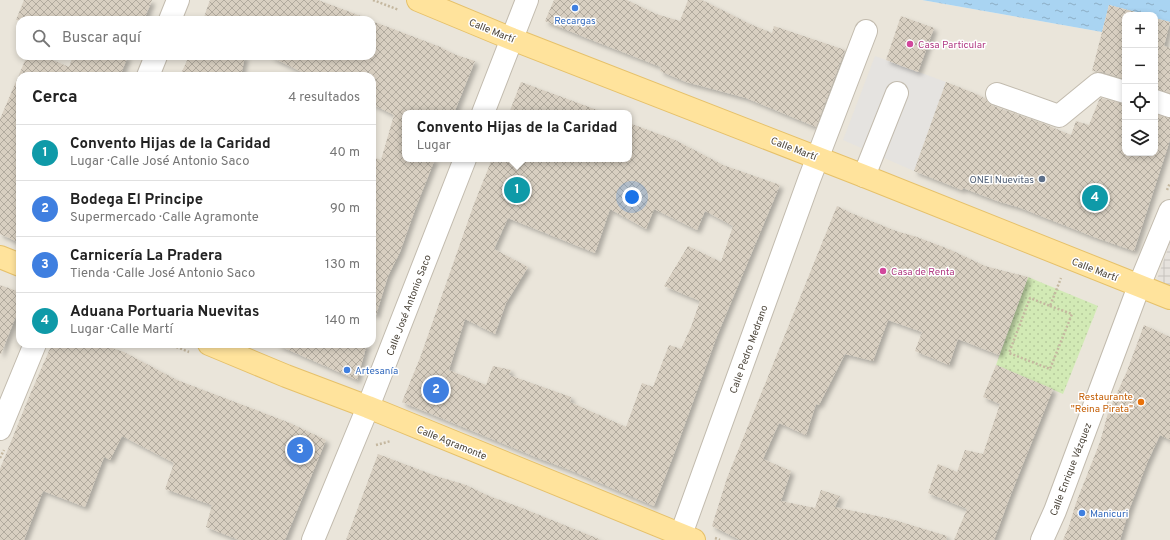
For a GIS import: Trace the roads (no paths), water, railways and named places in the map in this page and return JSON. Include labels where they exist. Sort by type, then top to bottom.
[{"type":"main road","name":"Calle Martí","points":[[410,6],[512,39],[818,157],[1170,298]]},
{"type":"main road","points":[[0,257],[16,263]]},
{"type":"main road","name":"Calle Agramonte","points":[[219,348],[286,376],[368,407],[685,538]]},
{"type":"street","points":[[172,16],[178,0]]},
{"type":"street","points":[[484,110],[527,0]]},
{"type":"street","name":"Calle Pedro Medrano","points":[[685,538],[818,157],[866,31]]},
{"type":"street","points":[[150,72],[154,60]]},
{"type":"street","points":[[997,94],[1059,116],[1098,84],[1122,91]]},
{"type":"street","points":[[864,176],[897,93]]},
{"type":"street","points":[[1158,102],[1170,106]]},
{"type":"street","name":"Calle José Antonio Saco","points":[[313,540],[368,407],[464,162]]},
{"type":"street","name":"Calle Enrique Vázquez","points":[[1042,540],[1055,512],[1140,286],[1170,211]]},
{"type":"street","points":[[0,429],[34,348]]},
{"type":"water","points":[[922,0],[1170,0],[1170,22],[1158,19],[1158,12],[1136,12],[1109,5],[1102,32]]},
{"type":"place","name":"Recargas","points":[[575,8]]},
{"type":"place","name":"Casa Particular","points":[[910,44]]},
{"type":"place","name":"ONEI Nuevitas","points":[[1042,179]]},
{"type":"place","name":"Convento Hijas de la Caridad","points":[[517,190]]},
{"type":"place","name":"Aduana Portuaria Nuevitas","points":[[1095,198]]},
{"type":"place","name":"Casa de Renta","points":[[883,271]]},
{"type":"place","name":"Artesanía","points":[[347,370]]},
{"type":"place","name":"Bodega El Principe","points":[[436,390]]},
{"type":"place","name":"Restaurante \"Reina Pirata\"","points":[[1141,402]]},
{"type":"place","name":"Carnicería La Pradera","points":[[300,450]]},
{"type":"place","name":"Manicuri","points":[[1082,513]]}]
